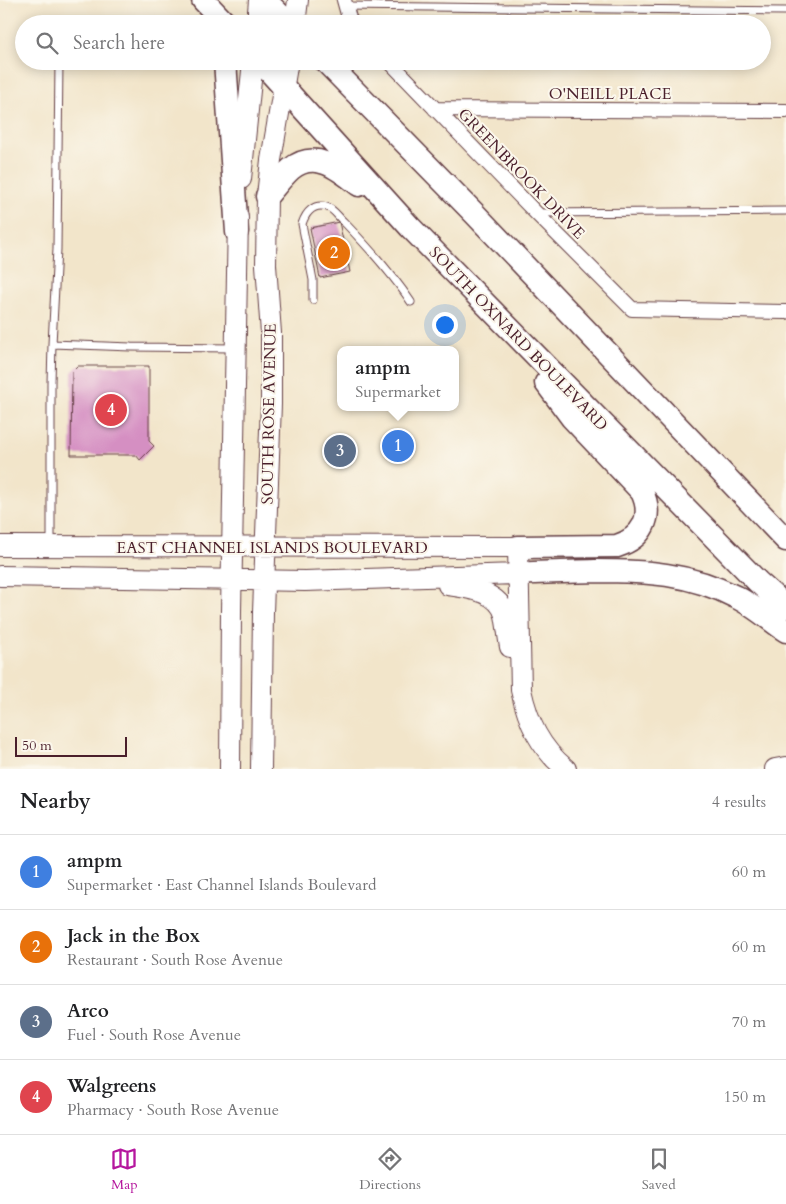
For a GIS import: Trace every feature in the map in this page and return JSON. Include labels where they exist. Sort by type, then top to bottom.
[{"type":"main road","points":[[191,0],[200,15]]},
{"type":"main road","points":[[203,0],[217,15]]},
{"type":"main road","points":[[258,15],[259,0]]},
{"type":"main road","points":[[265,0],[280,15]]},
{"type":"main road","points":[[296,15],[298,0]]},
{"type":"main road","points":[[226,70],[237,232]]},
{"type":"main road","name":"SOUTH ROSE AVENUE","points":[[230,769],[237,232],[243,142],[252,70]]},
{"type":"main road","name":"SOUTH OXNARD BOULEVARD","points":[[268,70],[410,227],[758,582],[786,607]]},
{"type":"main road","name":"SOUTH ROSE AVENUE","points":[[261,769],[264,580],[271,404],[271,333],[266,265],[268,196],[271,160],[287,70]]},
{"type":"main road","points":[[334,70],[475,214],[786,540]]},
{"type":"main road","points":[[268,196],[290,170],[300,163],[319,160],[343,172],[410,227]]},
{"type":"main road","points":[[490,308],[572,418],[642,492],[648,510],[646,520],[636,535],[626,543],[617,546],[518,547],[521,690]]},
{"type":"main road","points":[[688,437],[786,518]]},
{"type":"main road","name":"EAST CHANNEL ISLANDS BOULEVARD","points":[[0,546],[518,547]]},
{"type":"main road","points":[[519,574],[618,571],[669,574],[703,583],[737,597],[786,631]]},
{"type":"main road","name":"EAST CHANNEL ISLANDS BOULEVARD","points":[[0,576],[232,581],[519,574]]},
{"type":"main road","points":[[379,578],[444,584],[472,589],[484,593],[497,601],[504,613],[512,659],[531,727],[555,760],[566,769]]},
{"type":"main road","points":[[775,769],[786,767]]},
{"type":"street","points":[[344,3],[349,15]]},
{"type":"street","name":"GREENBROOK DRIVE","points":[[398,70],[632,309],[786,312]]},
{"type":"street","name":"O'NEILL PLACE","points":[[435,109],[786,111]]},
{"type":"lane","points":[[344,3],[786,11]]},
{"type":"lane","points":[[51,547],[51,383],[57,249],[59,70]]},
{"type":"lane","points":[[313,300],[313,280],[302,224],[305,215],[310,209],[319,206],[330,208],[361,240],[398,283],[411,302]]},
{"type":"lane","points":[[536,213],[786,212]]},
{"type":"lane","points":[[52,344],[235,348]]},
{"type":"building","points":[[339,222],[350,272],[320,278],[310,228]]},
{"type":"building","points":[[78,366],[149,366],[149,441],[154,446],[140,460],[136,455],[71,455],[72,372]]},
{"type":"place","name":"Jack in the Box","points":[[334,253]]},
{"type":"place","name":"Walgreens","points":[[111,410]]},
{"type":"place","name":"ampm","points":[[398,446]]},
{"type":"place","name":"Arco","points":[[340,451]]}]
